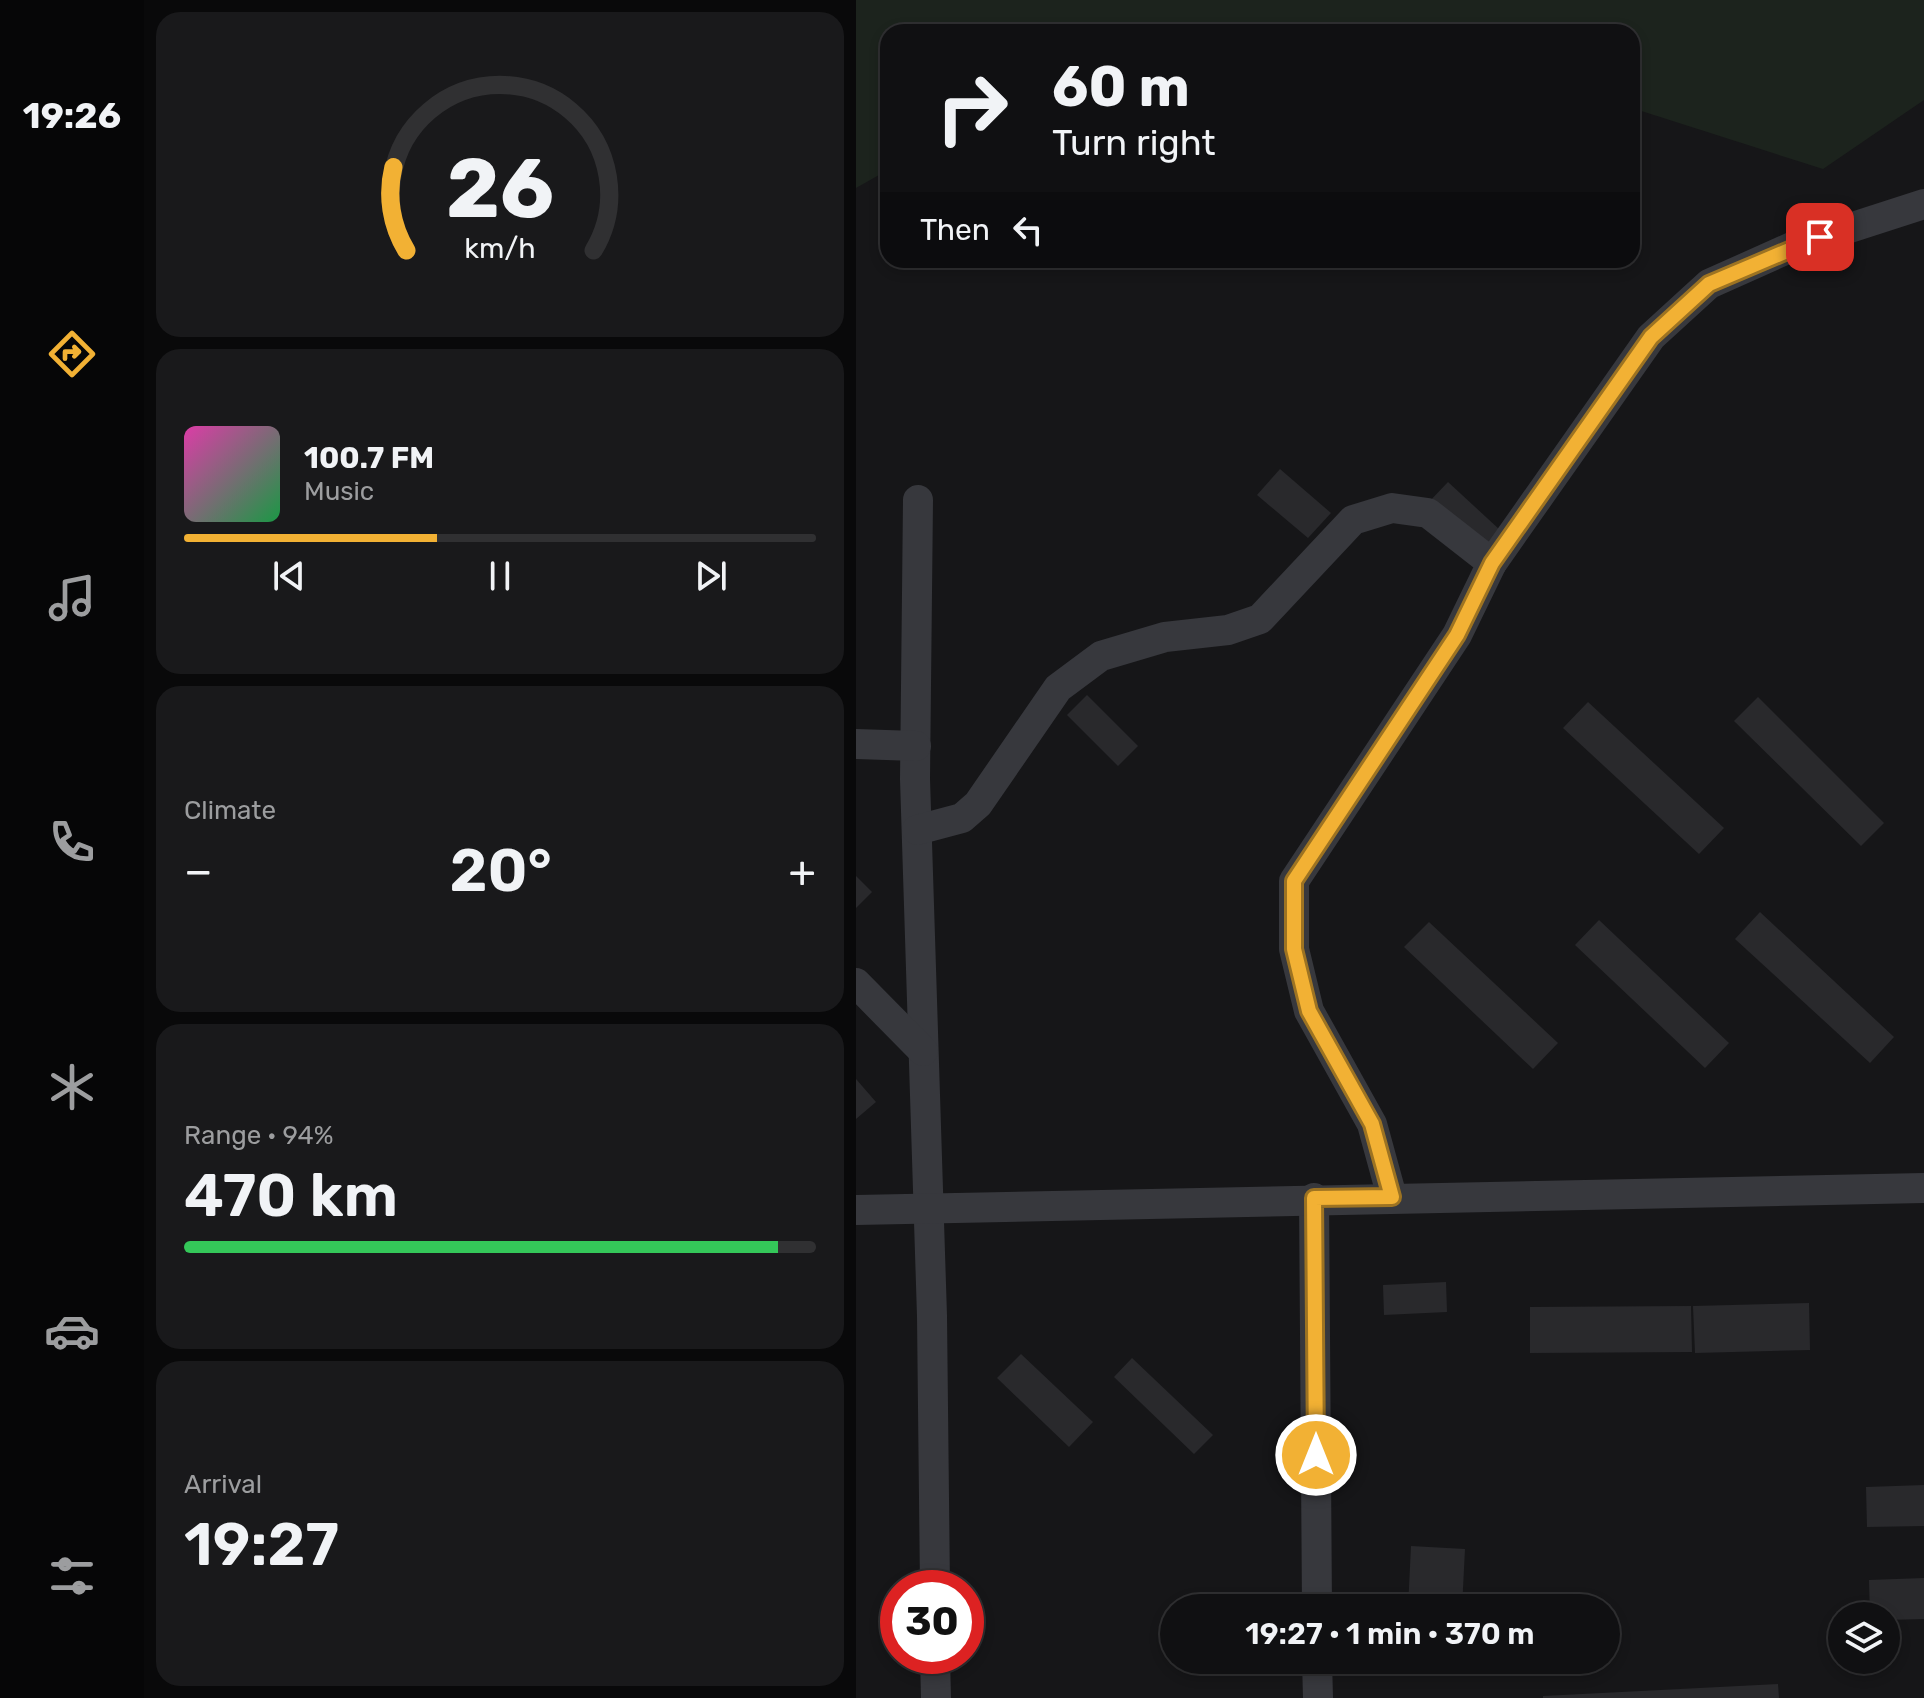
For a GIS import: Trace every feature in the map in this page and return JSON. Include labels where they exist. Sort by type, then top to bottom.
[{"type":"street","points":[[1392,1197],[1372,1124],[1309,1011],[1294,949],[1294,881],[1457,635],[1492,563],[1651,337],[1709,284],[1794,246],[1924,204]]},
{"type":"street","points":[[918,500],[917,830],[929,1209],[935,1570]]},
{"type":"street","points":[[917,830],[962,818],[978,804],[1058,688],[1101,656],[1165,637],[1228,630],[1260,619],[1353,520],[1392,508],[1428,513],[1492,563]]},
{"type":"street","points":[[856,744],[916,746]]},
{"type":"street","points":[[856,983],[923,1051]]},
{"type":"street","points":[[856,1210],[1314,1198],[1924,1188]]},
{"type":"street","points":[[1314,1198],[1317,1594]]},
{"type":"street","points":[[935,1674],[936,1698]]},
{"type":"street","points":[[1317,1674],[1318,1698]]},
{"type":"shaded area","points":[[856,0],[1924,0],[1924,100],[1823,169],[1640,111],[1640,24],[880,24],[880,174],[856,188]]},
{"type":"building","points":[[1280,469],[1331,513],[1308,538],[1257,495]]},
{"type":"building","points":[[1448,482],[1500,530],[1480,551],[1428,503]]},
{"type":"building","points":[[1087,695],[1138,746],[1118,766],[1067,715]]},
{"type":"building","points":[[1758,697],[1884,823],[1861,846],[1734,721]]},
{"type":"building","points":[[1588,702],[1724,828],[1699,854],[1563,728]]},
{"type":"building","points":[[856,876],[872,892],[856,908]]},
{"type":"building","points":[[1760,912],[1894,1037],[1870,1063],[1735,939]]},
{"type":"building","points":[[1599,920],[1729,1043],[1705,1068],[1575,945]]},
{"type":"building","points":[[1429,922],[1558,1043],[1533,1069],[1404,947]]},
{"type":"building","points":[[856,1079],[876,1102],[856,1119]]},
{"type":"building","points":[[1446,1282],[1447,1312],[1384,1315],[1383,1285]]},
{"type":"building","points":[[1809,1303],[1810,1350],[1695,1353],[1693,1306]]},
{"type":"building","points":[[1691,1306],[1692,1352],[1530,1353],[1530,1307]]},
{"type":"building","points":[[1021,1354],[1093,1422],[1069,1447],[997,1378]]},
{"type":"building","points":[[1132,1358],[1213,1435],[1194,1454],[1114,1377]]},
{"type":"building","points":[[1924,1485],[1924,1526],[1867,1527],[1866,1487]]},
{"type":"building","points":[[1411,1546],[1465,1549],[1463,1594],[1409,1594]]},
{"type":"building","points":[[1924,1578],[1924,1619],[1900,1620],[1900,1602],[1870,1602],[1869,1580]]},
{"type":"building","points":[[1778,1684],[1779,1698],[1543,1698],[1543,1696]]},
{"type":"route","points":[[1316,1455],[1314,1198],[1392,1197],[1372,1124],[1309,1011],[1294,949],[1294,881],[1457,635],[1492,563],[1651,337],[1709,284],[1820,237]]}]
